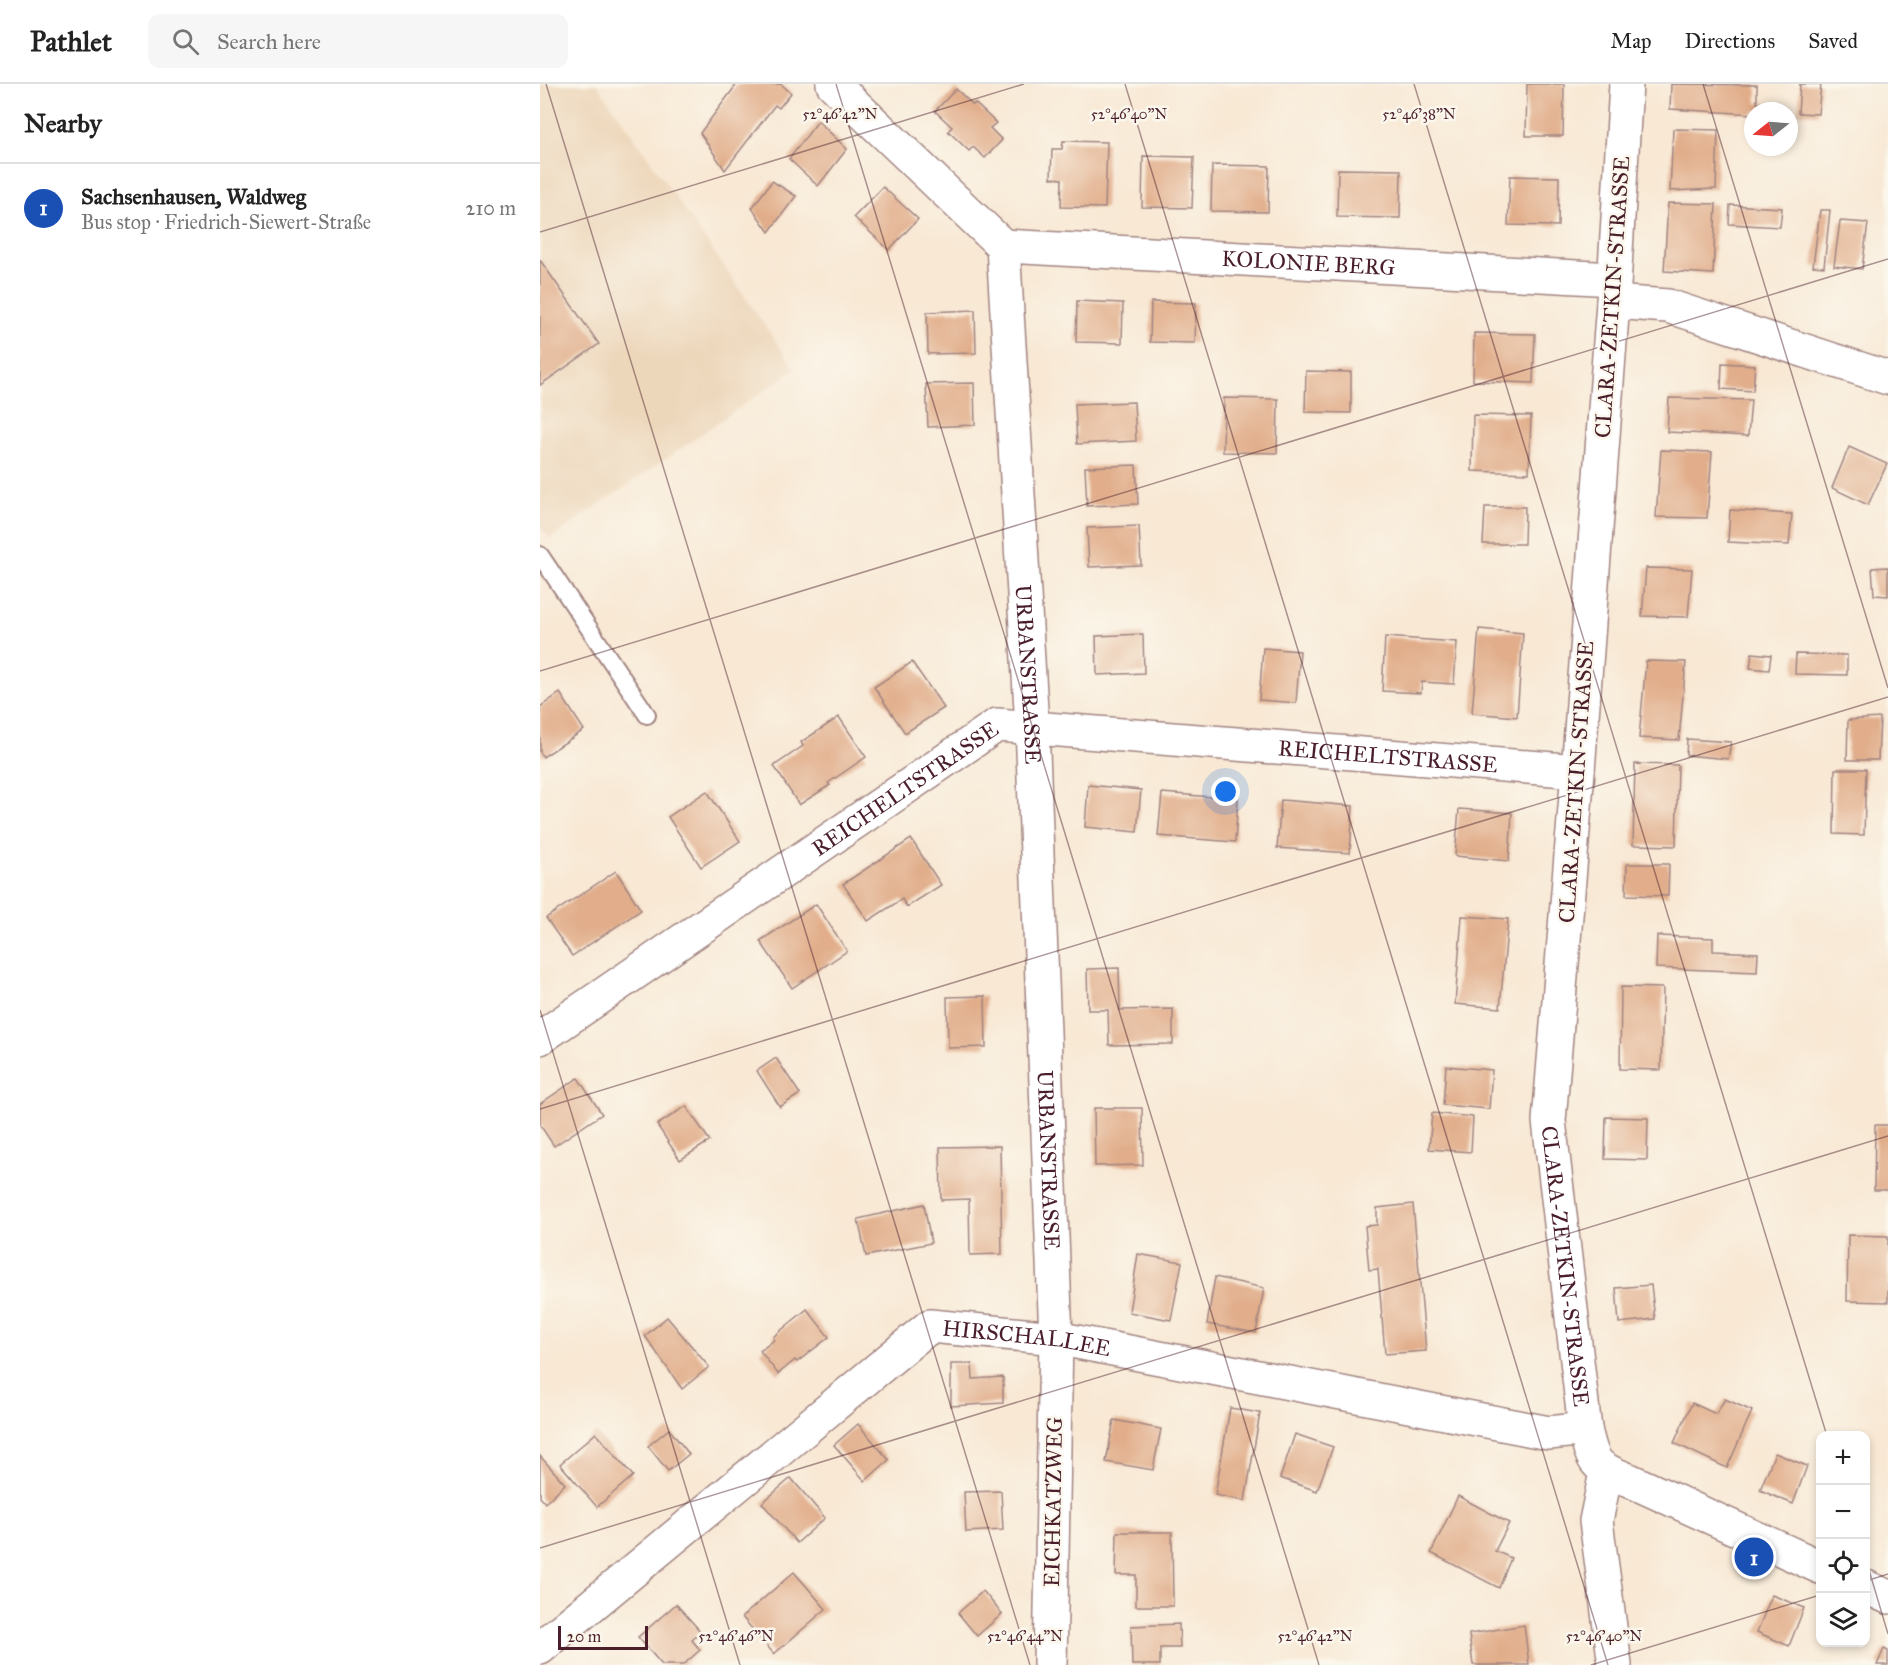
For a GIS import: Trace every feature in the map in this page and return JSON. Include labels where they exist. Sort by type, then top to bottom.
[{"type":"street","points":[[833,84],[1003,246]]},
{"type":"street","name":"CLARA-ZETKIN-STRASSE","points":[[1606,1472],[1592,1457],[1585,1429],[1549,1121],[1578,771],[1626,84]]},
{"type":"street","name":"KOLONIE BERG","points":[[1003,246],[1613,291],[1668,306],[1888,378]]},
{"type":"street","name":"URBANSTRASSE","points":[[1003,246],[1032,726],[1056,1338]]},
{"type":"street","name":"REICHELTSTRASSE","points":[[540,1038],[997,725],[1578,771]]},
{"type":"street","name":"HIRSCHALLEE","points":[[540,1648],[930,1326],[1056,1338],[1549,1432],[1585,1429]]},
{"type":"street","name":"EICHKATZWEG","points":[[1050,1665],[1056,1338]]},
{"type":"street","points":[[1615,1665],[1596,1521],[1606,1472],[1629,1480],[1816,1564]]},
{"type":"street","points":[[1870,1589],[1888,1597]]},
{"type":"lane","points":[[540,555],[647,715]]},
{"type":"shaded area","points":[[540,84],[597,84],[795,369],[550,539],[540,526]]},
{"type":"building","points":[[737,84],[781,84],[791,93],[779,108],[775,105],[725,170],[700,133]]},
{"type":"building","points":[[1527,84],[1564,84],[1563,136],[1526,136]]},
{"type":"building","points":[[1671,84],[1757,85],[1757,102],[1744,102],[1744,113],[1670,109]]},
{"type":"building","points":[[1800,84],[1821,84],[1818,114],[1798,113]]},
{"type":"building","points":[[956,89],[996,123],[990,128],[1002,140],[985,158],[973,147],[969,151],[948,131],[952,127],[935,111]]},
{"type":"building","points":[[818,121],[847,149],[818,186],[789,159]]},
{"type":"building","points":[[1673,129],[1718,130],[1716,189],[1670,191]]},
{"type":"building","points":[[1063,141],[1107,142],[1105,208],[1061,207],[1062,179],[1051,178],[1052,149],[1062,149]]},
{"type":"building","points":[[1143,156],[1194,157],[1192,208],[1142,207]]},
{"type":"building","points":[[1212,165],[1269,166],[1268,212],[1211,211]]},
{"type":"building","points":[[1338,169],[1401,170],[1400,218],[1337,217]]},
{"type":"building","points":[[1510,176],[1559,177],[1558,226],[1508,225]]},
{"type":"building","points":[[772,181],[796,196],[769,232],[752,208]]},
{"type":"building","points":[[883,187],[918,219],[889,250],[854,217]]},
{"type":"building","points":[[1668,203],[1716,204],[1713,274],[1664,271]]},
{"type":"building","points":[[1730,205],[1782,208],[1780,227],[1729,224]]},
{"type":"building","points":[[1820,210],[1830,210],[1824,267],[1813,266]]},
{"type":"building","points":[[1840,221],[1868,223],[1862,269],[1834,266]]},
{"type":"building","points":[[540,260],[599,344],[540,385]]},
{"type":"building","points":[[1077,301],[1123,303],[1122,343],[1076,342]]},
{"type":"building","points":[[1151,302],[1196,303],[1195,343],[1150,342]]},
{"type":"building","points":[[975,310],[976,353],[928,354],[927,312]]},
{"type":"building","points":[[1474,333],[1535,334],[1533,383],[1473,381]]},
{"type":"building","points":[[1722,363],[1755,365],[1753,391],[1721,389]]},
{"type":"building","points":[[1306,371],[1351,372],[1351,413],[1305,412]]},
{"type":"building","points":[[974,383],[975,425],[928,427],[926,384]]},
{"type":"building","points":[[1224,398],[1278,399],[1277,453],[1223,452]]},
{"type":"building","points":[[1669,398],[1751,400],[1748,436],[1667,432]]},
{"type":"building","points":[[1134,402],[1136,441],[1077,444],[1075,404]]},
{"type":"building","points":[[1473,415],[1531,416],[1529,473],[1472,471]]},
{"type":"building","points":[[1849,447],[1887,464],[1868,505],[1832,488]]},
{"type":"building","points":[[1661,450],[1712,452],[1707,518],[1656,517]]},
{"type":"building","points":[[1136,465],[1138,504],[1087,506],[1085,467]]},
{"type":"building","points":[[1485,507],[1525,507],[1524,544],[1483,544]]},
{"type":"building","points":[[1730,510],[1792,514],[1789,545],[1728,542]]},
{"type":"building","points":[[1139,526],[1141,565],[1089,567],[1087,528]]},
{"type":"building","points":[[1888,567],[1888,596],[1874,595],[1872,568]]},
{"type":"building","points":[[1646,568],[1692,569],[1688,617],[1642,616]]},
{"type":"building","points":[[1479,629],[1523,633],[1517,717],[1472,713]]},
{"type":"building","points":[[1143,634],[1144,673],[1097,675],[1096,636]]},
{"type":"building","points":[[1385,637],[1457,642],[1454,684],[1422,682],[1421,693],[1382,691]]},
{"type":"building","points":[[1263,648],[1300,651],[1296,703],[1259,700]]},
{"type":"building","points":[[1752,653],[1771,655],[1769,670],[1750,668]]},
{"type":"building","points":[[1796,654],[1847,655],[1847,675],[1795,674]]},
{"type":"building","points":[[1646,661],[1686,662],[1679,740],[1639,738]]},
{"type":"building","points":[[912,662],[944,708],[905,733],[874,687]]},
{"type":"building","points":[[560,693],[584,730],[543,757],[540,752],[540,707]]},
{"type":"building","points":[[839,717],[866,757],[799,805],[774,766],[803,746],[801,742]]},
{"type":"building","points":[[1880,718],[1878,760],[1847,760],[1848,720]]},
{"type":"building","points":[[1687,739],[1731,742],[1728,759],[1686,755]]},
{"type":"building","points":[[1635,764],[1678,765],[1676,846],[1633,845]]},
{"type":"building","points":[[1835,769],[1866,769],[1864,835],[1834,834]]},
{"type":"building","points":[[1088,785],[1141,790],[1137,832],[1085,827]]},
{"type":"building","points":[[707,791],[740,841],[701,867],[668,817]]},
{"type":"building","points":[[1162,793],[1238,799],[1235,842],[1158,836]]},
{"type":"building","points":[[1281,800],[1353,806],[1350,853],[1277,848]]},
{"type":"building","points":[[1459,809],[1512,813],[1509,861],[1455,856]]},
{"type":"building","points":[[911,839],[941,885],[907,907],[902,899],[868,921],[843,884]]},
{"type":"building","points":[[1627,864],[1669,864],[1668,896],[1626,895]]},
{"type":"building","points":[[616,871],[641,910],[572,956],[546,918]]},
{"type":"building","points":[[816,904],[847,951],[792,988],[760,941]]},
{"type":"building","points":[[1462,916],[1508,919],[1500,1008],[1455,1004]]},
{"type":"building","points":[[1657,936],[1713,938],[1713,951],[1758,953],[1757,972],[1656,968]]},
{"type":"building","points":[[1119,968],[1120,1010],[1173,1009],[1173,1044],[1109,1045],[1108,1010],[1088,1010],[1087,969]]},
{"type":"building","points":[[1621,987],[1663,988],[1661,1070],[1620,1069]]},
{"type":"building","points":[[985,996],[986,1047],[948,1048],[947,997]]},
{"type":"building","points":[[776,1058],[800,1094],[780,1107],[757,1071]]},
{"type":"building","points":[[1446,1066],[1492,1070],[1489,1109],[1443,1105]]},
{"type":"building","points":[[578,1078],[602,1114],[554,1146],[540,1125],[540,1104]]},
{"type":"building","points":[[686,1106],[710,1141],[680,1160],[657,1125]]},
{"type":"building","points":[[1094,1108],[1142,1108],[1143,1165],[1095,1166]]},
{"type":"building","points":[[1432,1113],[1473,1117],[1471,1152],[1429,1149]]},
{"type":"building","points":[[1606,1117],[1648,1118],[1647,1160],[1605,1159]]},
{"type":"building","points":[[1875,1125],[1888,1125],[1888,1190],[1874,1190]]},
{"type":"building","points":[[1000,1146],[1002,1254],[970,1255],[969,1199],[941,1200],[940,1147]]},
{"type":"building","points":[[924,1204],[931,1243],[866,1256],[858,1219]]},
{"type":"building","points":[[1413,1204],[1426,1351],[1385,1354],[1378,1269],[1369,1270],[1365,1226],[1377,1225],[1377,1208]]},
{"type":"building","points":[[1848,1235],[1888,1236],[1888,1302],[1847,1301]]},
{"type":"building","points":[[1138,1254],[1182,1262],[1171,1320],[1129,1312]]},
{"type":"building","points":[[1215,1277],[1264,1288],[1256,1333],[1207,1324]]},
{"type":"building","points":[[1651,1285],[1655,1319],[1619,1323],[1616,1288]]},
{"type":"building","points":[[807,1309],[829,1337],[778,1374],[760,1351]]},
{"type":"building","points":[[667,1317],[709,1367],[682,1389],[645,1336]]},
{"type":"building","points":[[951,1364],[972,1364],[973,1379],[1003,1377],[1003,1403],[951,1406]]},
{"type":"building","points":[[1725,1399],[1752,1411],[1727,1468],[1674,1443],[1692,1403],[1716,1414]]},
{"type":"building","points":[[1230,1408],[1260,1413],[1245,1501],[1215,1495]]},
{"type":"building","points":[[1114,1420],[1161,1429],[1153,1470],[1106,1462]]},
{"type":"building","points":[[858,1424],[889,1460],[865,1481],[834,1445]]},
{"type":"building","points":[[669,1429],[689,1454],[668,1471],[648,1446]]},
{"type":"building","points":[[596,1433],[633,1476],[597,1507],[560,1464]]},
{"type":"building","points":[[1295,1434],[1333,1447],[1317,1491],[1280,1478]]},
{"type":"building","points":[[1775,1453],[1807,1466],[1793,1504],[1760,1490]]},
{"type":"building","points":[[540,1456],[565,1484],[545,1503],[540,1497]]},
{"type":"building","points":[[791,1478],[825,1518],[797,1543],[762,1503]]},
{"type":"building","points":[[1001,1491],[1003,1530],[966,1532],[964,1492]]},
{"type":"building","points":[[1458,1496],[1509,1523],[1495,1551],[1511,1558],[1499,1588],[1431,1553]]},
{"type":"building","points":[[1117,1532],[1172,1532],[1173,1606],[1136,1606],[1136,1575],[1116,1575]]},
{"type":"building","points":[[794,1572],[826,1609],[774,1654],[742,1617]]},
{"type":"building","points":[[983,1591],[1002,1614],[977,1636],[958,1613]]},
{"type":"building","points":[[1772,1595],[1804,1608],[1789,1646],[1757,1632]]},
{"type":"building","points":[[676,1604],[701,1632],[692,1640],[700,1650],[683,1665],[662,1665],[638,1637]]},
{"type":"building","points":[[1179,1624],[1180,1648],[1160,1648],[1160,1665],[1132,1665],[1131,1626]]},
{"type":"building","points":[[1524,1625],[1529,1665],[1473,1665],[1469,1634]]},
{"type":"building","points":[[1884,1649],[1888,1651],[1888,1665],[1877,1665]]},
{"type":"place","name":"Sachsenhausen, Waldweg","points":[[1754,1557]]}]
